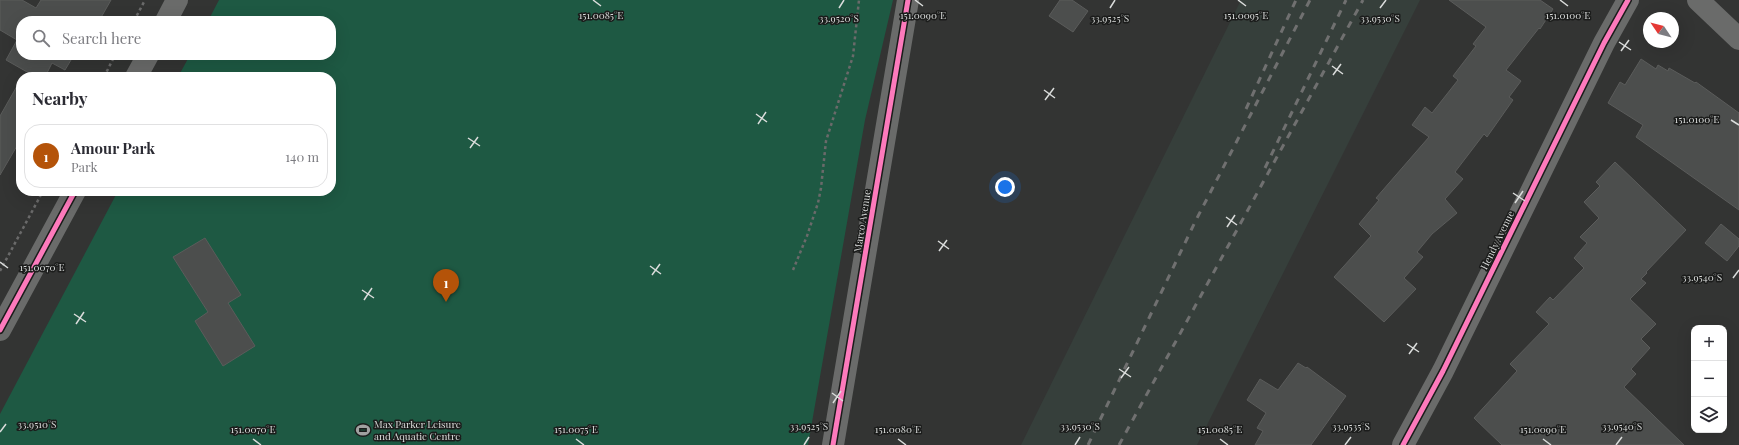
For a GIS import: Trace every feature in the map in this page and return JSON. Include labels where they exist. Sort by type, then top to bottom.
[{"type":"street","points":[[169,16],[177,0]]},
{"type":"street","name":"Marco Avenue","points":[[833,445],[908,0]]},
{"type":"street","name":"Hendy Avenue","points":[[1403,445],[1443,371],[1604,43],[1628,0]]},
{"type":"street","points":[[1698,0],[1739,39]]},
{"type":"street","points":[[139,72],[145,60]]},
{"type":"street","points":[[0,330],[72,196]]},
{"type":"path","points":[[137,16],[145,0]]},
{"type":"path","points":[[793,270],[807,236],[818,203],[826,141],[853,56],[858,0]]},
{"type":"path","points":[[107,72],[113,60]]},
{"type":"path","points":[[0,271],[40,196]]},
{"type":"shaded area","points":[[1241,0],[1420,0],[1197,445],[1021,445]]},
{"type":"green space","points":[[219,0],[893,0],[865,120],[808,445],[0,445],[0,414],[115,196],[336,196],[336,72],[181,72],[187,60],[336,60],[336,16],[211,16]]},
{"type":"building","points":[[0,0],[22,0],[36,8],[41,0],[111,0],[102,16],[16,16],[16,39],[0,30]]},
{"type":"building","points":[[1060,0],[1072,0],[1088,11],[1073,32],[1049,16]]},
{"type":"building","points":[[1449,0],[1540,0],[1553,9],[1540,29],[1539,28],[1506,70],[1521,81],[1509,97],[1513,100],[1487,137],[1484,134],[1455,172],[1463,179],[1445,199],[1457,213],[1432,234],[1417,252],[1423,257],[1404,278],[1416,289],[1384,322],[1334,277],[1371,236],[1359,224],[1379,200],[1376,198],[1429,137],[1412,125],[1425,107],[1432,113],[1458,80],[1453,76],[1476,46],[1473,44],[1486,27]]},
{"type":"building","points":[[16,42],[16,60],[71,60],[65,70],[52,63],[48,72],[27,72],[6,60]]},
{"type":"building","points":[[1641,59],[1656,69],[1658,65],[1668,71],[1669,68],[1695,83],[1696,82],[1739,113],[1739,210],[1636,137],[1643,125],[1608,103],[1620,82],[1625,85]]},
{"type":"building","points":[[16,88],[16,148],[0,175],[0,116]]},
{"type":"building","points":[[1615,162],[1686,230],[1646,272],[1647,273],[1641,279],[1646,283],[1630,299],[1656,324],[1641,339],[1650,348],[1631,369],[1636,374],[1624,387],[1684,445],[1502,445],[1474,418],[1517,371],[1510,364],[1549,324],[1536,312],[1550,297],[1553,300],[1584,268],[1574,258],[1587,243],[1580,237],[1599,218],[1584,202],[1600,186],[1596,182]]},
{"type":"building","points":[[1721,224],[1739,239],[1739,246],[1727,261],[1705,243]]},
{"type":"building","points":[[205,238],[241,295],[228,303],[255,346],[223,366],[195,321],[208,312],[173,257]]},
{"type":"building","points":[[1298,363],[1306,368],[1307,367],[1346,396],[1311,445],[1255,445],[1263,431],[1257,428],[1266,413],[1247,400],[1260,379],[1278,390]]},
{"type":"railway","points":[[1246,109],[1296,0]]},
{"type":"railway","points":[[1088,445],[1196,220],[1310,0]]},
{"type":"railway","points":[[1265,168],[1346,0]]},
{"type":"railway","points":[[1119,445],[1363,0]]},
{"type":"cycle path","points":[[833,445],[908,0]]},
{"type":"cycle path","points":[[1403,445],[1443,371],[1604,43],[1628,0]]},
{"type":"cycle path","points":[[0,330],[72,196]]},
{"type":"place","name":"Amour Park","points":[[446,302]]},
{"type":"place","name":"Max Parker Leisure and Aquatic Centre","points":[[363,430]]}]
